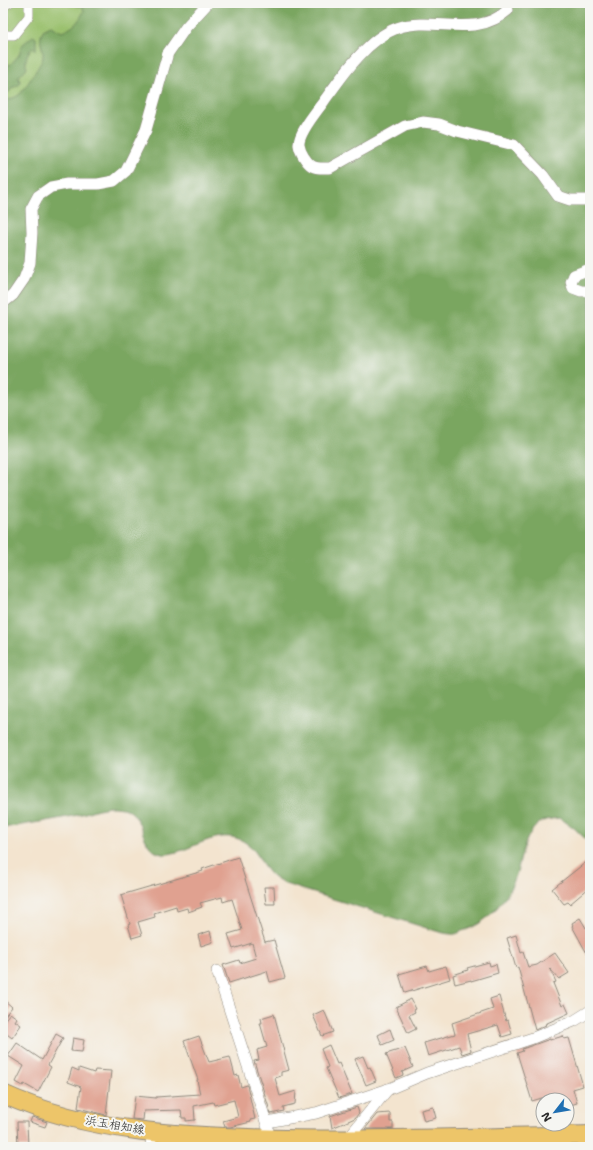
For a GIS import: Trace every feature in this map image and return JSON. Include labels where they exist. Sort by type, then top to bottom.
[{"type":"main road","name":"浜玉相知線","points":[[3,1094],[61,1115],[105,1124],[152,1139],[204,1142],[269,1130],[344,1144],[590,1135]]},
{"type":"street","points":[[3,6],[9,3]]},
{"type":"street","points":[[3,32],[6,35],[14,35],[29,16],[29,3]]},
{"type":"street","points":[[3,303],[13,294],[24,279],[30,263],[32,233],[31,209],[38,196],[51,187],[68,184],[98,184],[114,181],[126,171],[146,130],[168,53],[186,27],[208,3]]},
{"type":"street","points":[[506,3],[508,10],[485,24],[465,26],[418,25],[397,28],[386,34],[364,51],[348,68],[313,116],[300,137],[299,146],[303,156],[312,166],[330,168],[405,126],[423,122],[438,124],[457,132],[514,145],[543,175],[558,196],[570,200],[590,200]]},
{"type":"street","points":[[590,269],[574,275],[571,282],[573,288],[581,291],[590,291]]},
{"type":"street","points":[[217,971],[269,1130],[389,1088],[427,1073],[533,1038],[574,1021],[590,1011]]},
{"type":"street","points":[[344,1144],[389,1088]]},
{"type":"green space","points":[[3,3],[140,3],[3,116]]},
{"type":"green space","points":[[70,3],[590,3],[590,843],[574,828],[560,818],[548,820],[537,825],[528,836],[515,878],[501,903],[487,918],[471,928],[455,934],[443,933],[285,884],[275,879],[270,874],[251,847],[243,841],[235,838],[220,837],[183,850],[162,854],[150,847],[133,814],[123,808],[107,807],[78,815],[3,828],[3,103],[20,94],[40,64],[43,57],[41,34],[43,30],[51,26],[62,32],[73,26],[80,19],[84,11],[82,6],[77,6]]},
{"type":"green space","points":[[33,36],[36,38],[36,50],[33,48],[31,49],[28,54],[26,60],[27,68],[18,77],[20,81],[19,85],[12,88],[9,92],[3,93],[3,67],[11,64],[19,55],[22,45]]},
{"type":"building","points":[[238,857],[265,942],[274,940],[285,978],[270,982],[267,971],[229,983],[223,965],[239,960],[240,963],[256,958],[252,943],[233,949],[228,934],[242,930],[232,899],[223,902],[222,897],[200,903],[202,907],[188,912],[187,908],[177,911],[176,906],[154,913],[155,917],[138,922],[142,935],[132,938],[128,925],[130,924],[121,895],[203,871],[202,869]]},
{"type":"building","points":[[590,859],[590,887],[570,904],[568,902],[564,904],[552,889]]},
{"type":"building","points":[[264,887],[274,887],[275,904],[266,904]]},
{"type":"building","points":[[580,918],[586,928],[588,927],[590,931],[590,935],[586,937],[590,942],[590,959],[572,926],[572,923]]},
{"type":"building","points":[[210,931],[213,942],[201,946],[198,935]]},
{"type":"building","points":[[516,935],[521,953],[523,952],[528,967],[537,965],[555,953],[569,973],[559,979],[550,969],[556,982],[553,983],[562,1006],[565,1004],[569,1013],[535,1030],[518,967],[516,968],[507,938]]},
{"type":"building","points":[[489,962],[490,966],[496,964],[498,973],[455,984],[453,975],[468,970],[467,968]]},
{"type":"building","points":[[427,966],[429,971],[446,966],[450,979],[405,993],[399,974]]},
{"type":"building","points":[[499,996],[506,1021],[508,1020],[512,1034],[502,1037],[498,1025],[467,1034],[471,1051],[462,1054],[459,1046],[428,1056],[424,1043],[455,1034],[452,1023],[493,1009],[490,999]]},
{"type":"building","points":[[3,999],[12,1007],[3,1018]]},
{"type":"building","points":[[411,999],[416,1009],[414,1010],[415,1012],[409,1015],[416,1029],[408,1033],[396,1007]]},
{"type":"building","points":[[324,1010],[333,1032],[322,1036],[313,1015]]},
{"type":"building","points":[[10,1013],[17,1018],[15,1021],[21,1025],[12,1038],[3,1031],[3,1022]]},
{"type":"building","points":[[274,1014],[289,1070],[281,1072],[281,1076],[275,1078],[280,1096],[296,1091],[295,1104],[283,1107],[284,1111],[271,1114],[254,1061],[259,1060],[257,1050],[267,1047],[260,1023],[262,1023],[261,1018]]},
{"type":"building","points":[[390,1029],[394,1040],[382,1045],[378,1035]]},
{"type":"building","points":[[56,1034],[63,1038],[48,1065],[51,1067],[38,1092],[24,1084],[23,1086],[16,1082],[24,1066],[8,1056],[17,1043],[42,1060]]},
{"type":"building","points":[[199,1036],[209,1062],[230,1057],[235,1076],[238,1075],[241,1087],[247,1085],[255,1119],[250,1120],[251,1122],[225,1127],[223,1121],[238,1117],[234,1100],[214,1105],[213,1102],[194,1106],[195,1120],[186,1121],[186,1118],[182,1118],[181,1110],[144,1111],[143,1120],[132,1119],[135,1096],[156,1098],[200,1094],[198,1080],[184,1041]]},
{"type":"building","points":[[563,1036],[564,1039],[569,1038],[583,1086],[573,1089],[574,1092],[535,1092],[535,1100],[532,1101],[517,1053],[523,1051],[522,1049]]},
{"type":"building","points":[[73,1038],[84,1040],[82,1052],[71,1051]]},
{"type":"building","points":[[329,1045],[337,1064],[339,1063],[352,1094],[339,1098],[326,1068],[328,1067],[321,1049]]},
{"type":"building","points":[[405,1048],[413,1067],[402,1072],[403,1075],[396,1078],[386,1054]]},
{"type":"building","points":[[363,1056],[376,1081],[366,1085],[355,1059]]},
{"type":"building","points":[[72,1068],[79,1071],[79,1068],[94,1073],[95,1070],[111,1071],[106,1115],[78,1108],[81,1087],[68,1082]]},
{"type":"building","points":[[357,1107],[359,1113],[355,1118],[332,1128],[330,1116]]},
{"type":"building","points":[[433,1107],[436,1118],[424,1121],[421,1110]]},
{"type":"building","points":[[390,1113],[390,1122],[393,1122],[393,1129],[365,1129],[377,1114]]},
{"type":"building","points":[[32,1117],[47,1122],[45,1127],[30,1122]]},
{"type":"building","points":[[17,1122],[27,1122],[28,1147],[18,1147]]}]
